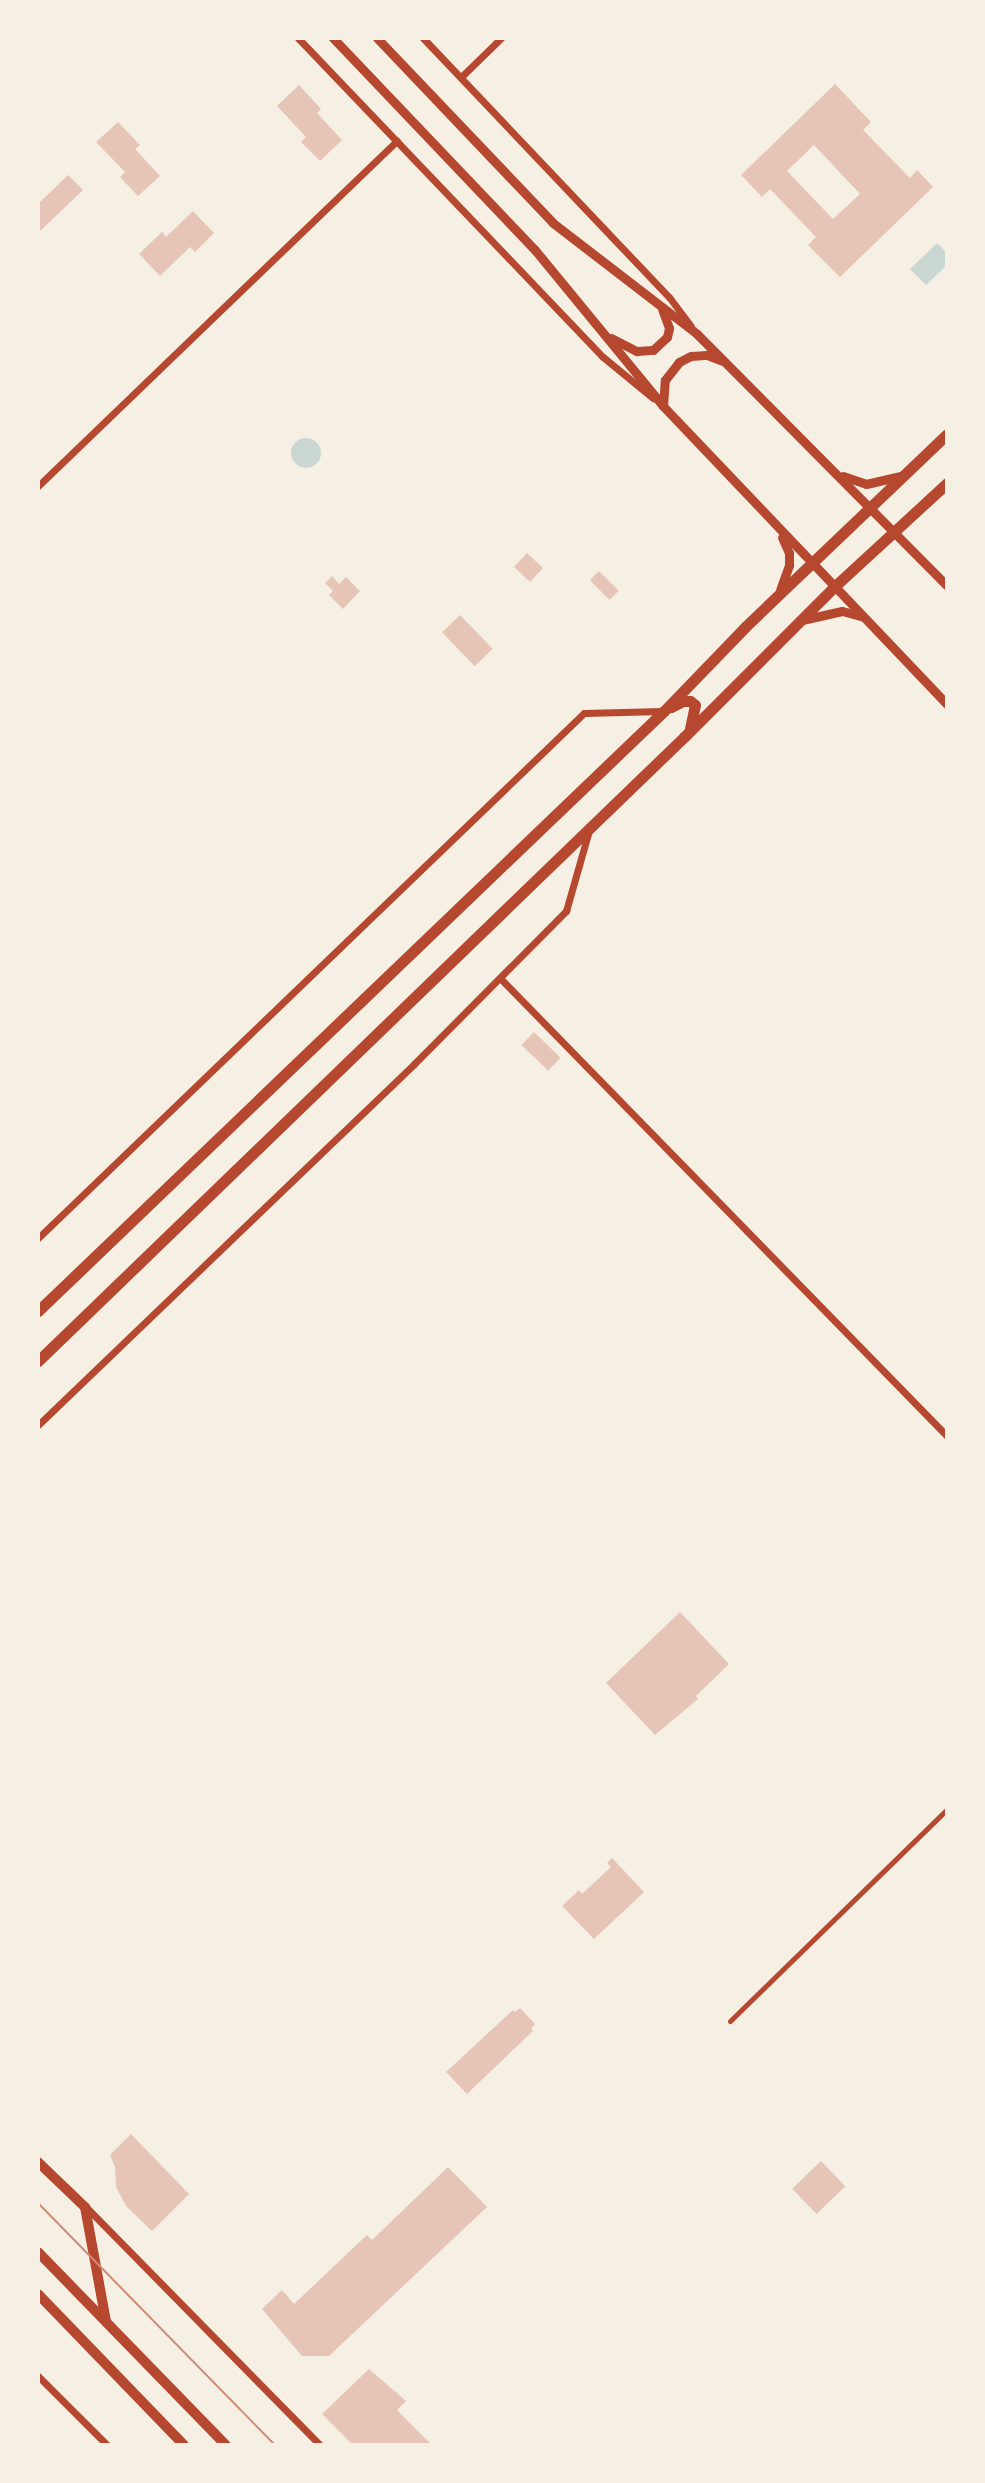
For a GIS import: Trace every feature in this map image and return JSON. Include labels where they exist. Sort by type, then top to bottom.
[{"type":"main road","points":[[38,1311],[664,711],[947,434]]},
{"type":"main road","points":[[38,1361],[689,733],[835,586],[947,483]]},
{"type":"main road","points":[[664,711],[690,701],[695,705],[689,733]]},
{"type":"main road","points":[[38,2162],[85,2207],[106,2323]]},
{"type":"main road","points":[[38,2252],[226,2445]]},
{"type":"main road","points":[[38,2294],[184,2445]]},
{"type":"street","points":[[298,38],[603,357],[663,406]]},
{"type":"street","points":[[333,38],[535,250],[663,406],[947,704]]},
{"type":"street","points":[[377,38],[553,223],[697,334],[947,586]]},
{"type":"street","points":[[423,38],[669,297],[697,334]]},
{"type":"street","points":[[461,77],[501,38]]},
{"type":"street","points":[[38,486],[397,141]]},
{"type":"street","points":[[605,335],[629,348],[653,350],[667,337],[669,328],[668,318],[656,302]]},
{"type":"street","points":[[663,406],[665,380],[679,362],[691,356],[707,355],[726,362]]},
{"type":"street","points":[[831,470],[852,482],[866,484],[905,475]]},
{"type":"street","points":[[774,523],[789,553],[787,577],[777,598]]},
{"type":"street","points":[[799,621],[842,611],[865,618]]},
{"type":"street","points":[[38,1238],[584,713],[664,711]]},
{"type":"street","points":[[38,1425],[566,911],[589,829]]},
{"type":"street","points":[[500,978],[947,1436]]},
{"type":"street","points":[[730,2021],[947,1809]]},
{"type":"street","points":[[85,2207],[320,2445]]},
{"type":"street","points":[[38,2376],[107,2445]]},
{"type":"shaded area","points":[[937,243],[947,253],[947,265],[926,285],[910,269]]},
{"type":"shaded area","points":[[306,438],[316,443],[321,453],[316,463],[306,468],[296,463],[291,453],[296,443]]},
{"type":"building","points":[[835,84],[871,122],[863,130],[910,178],[917,170],[933,187],[840,277],[808,245],[816,237],[770,189],[762,197],[741,175]],"holes":[[[814,145],[860,194],[833,219],[787,171]]]},
{"type":"building","points":[[299,85],[321,109],[317,113],[342,140],[320,161],[301,142],[306,137],[277,106]]},
{"type":"building","points":[[118,122],[140,145],[135,149],[160,176],[138,196],[120,177],[125,172],[96,142]]},
{"type":"building","points":[[68,175],[83,190],[38,233],[38,204]]},
{"type":"building","points":[[193,211],[214,233],[195,252],[190,247],[160,276],[139,254],[162,232],[166,237]]},
{"type":"building","points":[[527,553],[543,568],[530,582],[514,567]]},
{"type":"building","points":[[599,571],[619,591],[610,600],[590,580]]},
{"type":"building","points":[[332,576],[339,584],[346,577],[360,591],[343,609],[329,595],[333,591],[325,583]]},
{"type":"building","points":[[460,615],[493,649],[475,666],[442,632]]},
{"type":"building","points":[[534,1032],[561,1058],[548,1071],[521,1045]]},
{"type":"building","points":[[680,1612],[729,1664],[696,1696],[698,1699],[655,1735],[606,1683]]},
{"type":"building","points":[[612,1858],[644,1892],[594,1939],[562,1906],[579,1890],[582,1894],[611,1867],[607,1863]]},
{"type":"building","points":[[520,2008],[535,2024],[531,2028],[533,2031],[467,2094],[446,2072],[513,2010],[515,2012]]},
{"type":"building","points":[[131,2134],[189,2194],[152,2231],[126,2206],[116,2187],[115,2167],[110,2155]]},
{"type":"building","points":[[821,2161],[845,2186],[817,2214],[792,2189]]},
{"type":"building","points":[[448,2167],[487,2207],[329,2356],[302,2356],[262,2309],[282,2290],[294,2304],[367,2235],[372,2240]]},
{"type":"building","points":[[369,2369],[406,2401],[397,2410],[432,2445],[353,2445],[322,2414]]},
{"type":"tram line","points":[[38,2203],[275,2445]]}]
